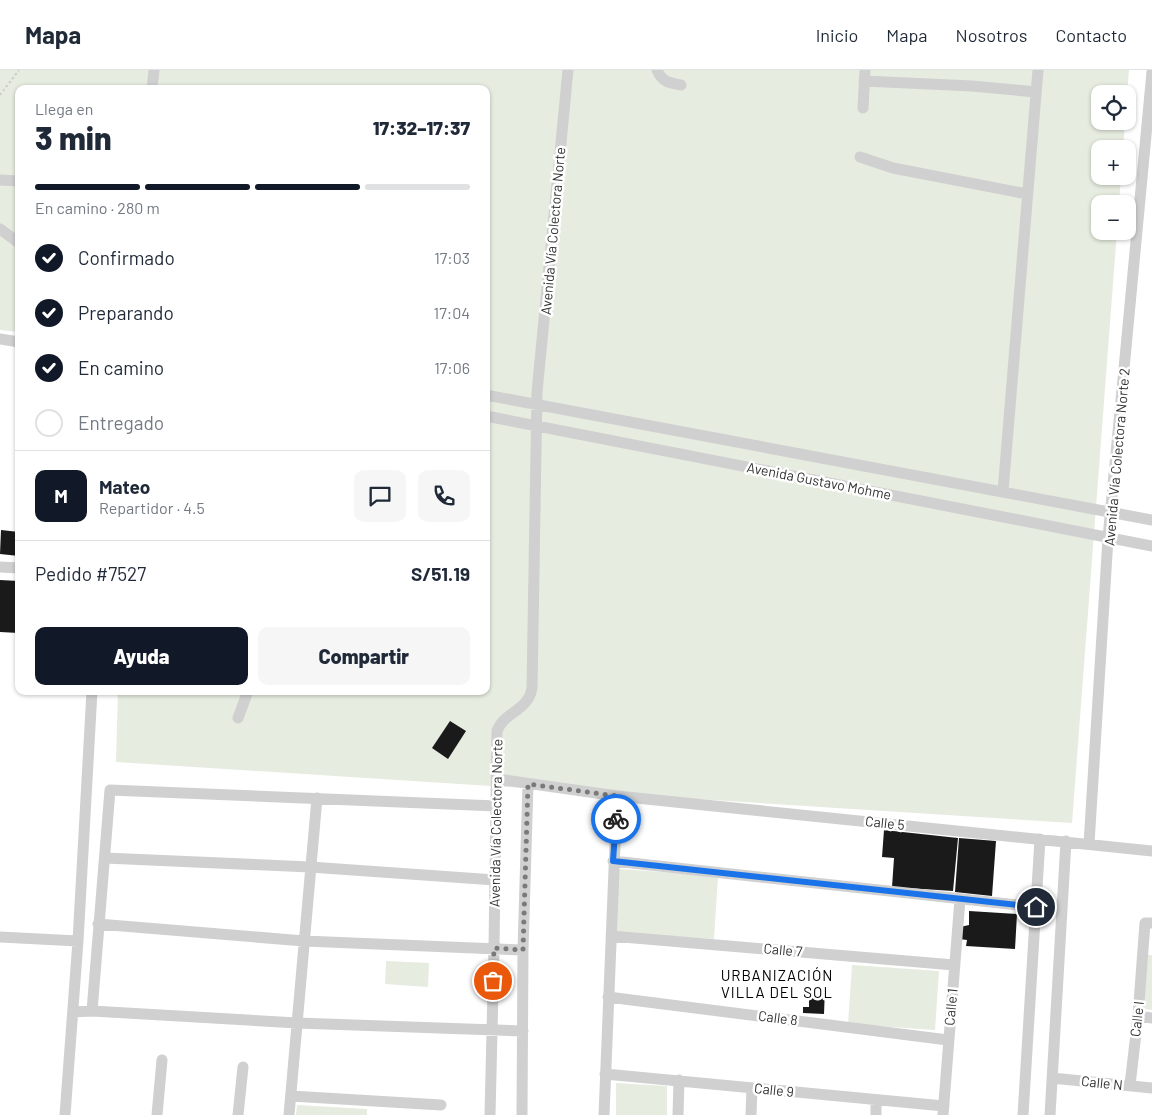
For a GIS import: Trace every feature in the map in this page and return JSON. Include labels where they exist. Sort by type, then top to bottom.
[{"type":"street","points":[[152,85],[154,70]]},
{"type":"street","name":"Avenida Vía Colectora Norte","points":[[490,1115],[497,731],[503,721],[525,704],[532,688],[537,392],[568,70]]},
{"type":"street","points":[[657,70],[659,76],[666,82],[681,85]]},
{"type":"street","points":[[1003,491],[1038,70]]},
{"type":"street","name":"Avenida Vía Colectora Norte 2","points":[[1089,844],[1108,538],[1147,184],[1152,72]]},
{"type":"street","points":[[863,108],[864,76],[1036,92]]},
{"type":"street","points":[[860,157],[912,172],[1027,194]]},
{"type":"street","points":[[0,180],[15,181]]},
{"type":"street","points":[[0,229],[15,240]]},
{"type":"street","points":[[0,339],[15,337]]},
{"type":"street","points":[[0,339],[15,341]]},
{"type":"street","name":"Avenida Gustavo Mohme","points":[[490,396],[1152,520]]},
{"type":"street","name":"Avenida Gustavo Mohme","points":[[490,417],[1152,546]]},
{"type":"street","points":[[0,567],[15,568]]},
{"type":"street","points":[[65,1115],[78,941],[92,695]]},
{"type":"street","points":[[238,718],[247,695]]},
{"type":"street","name":"Calle 5","points":[[497,779],[617,796],[1152,851]]},
{"type":"street","points":[[522,1115],[523,950],[528,784]]},
{"type":"street","points":[[92,1011],[110,790],[496,806]]},
{"type":"street","points":[[604,1115],[617,796]]},
{"type":"street","points":[[289,1115],[317,798]]},
{"type":"street","points":[[1023,1115],[1040,839]]},
{"type":"street","points":[[1050,1115],[1066,841]]},
{"type":"street","points":[[105,858],[310,867],[495,880]]},
{"type":"street","points":[[613,861],[1036,907]]},
{"type":"street","name":"Calle 1","points":[[943,1110],[960,899]]},
{"type":"street","name":"Calle I","points":[[1130,1085],[1148,923]]},
{"type":"street","points":[[98,924],[304,941],[523,950]]},
{"type":"street","name":"Calle 7","points":[[611,936],[954,965]]},
{"type":"street","points":[[0,937],[78,941]]},
{"type":"street","name":"Calle 8","points":[[608,997],[948,1040]]},
{"type":"street","points":[[73,1012],[92,1011],[297,1023],[522,1031]]},
{"type":"street","points":[[1138,1016],[1152,1018]]},
{"type":"street","points":[[157,1115],[162,1060]]},
{"type":"street","points":[[238,1115],[243,1067]]},
{"type":"street","name":"Calle 9","points":[[605,1074],[876,1100],[943,1110]]},
{"type":"street","name":"Calle N","points":[[1052,1078],[1152,1088]]},
{"type":"street","points":[[678,1080],[678,1115]]},
{"type":"street","points":[[751,1115],[752,1088]]},
{"type":"street","points":[[290,1096],[442,1105]]},
{"type":"street","points":[[876,1100],[876,1115]]},
{"type":"path","points":[[0,95],[19,70]]},
{"type":"shaded area","points":[[0,70],[1129,70],[1128,85],[1091,85],[1091,130],[1124,130],[1124,140],[1091,140],[1091,185],[1120,185],[1120,195],[1091,195],[1091,240],[1116,240],[1072,823],[116,762],[118,695],[490,695],[490,85],[15,85],[15,332],[0,330]]},
{"type":"shaded area","points":[[619,869],[718,876],[714,939],[615,933]]},
{"type":"shaded area","points":[[1147,955],[1152,955],[1152,1010],[1145,1009],[1143,1004]]},
{"type":"shaded area","points":[[386,961],[429,963],[428,987],[385,984]]},
{"type":"shaded area","points":[[852,965],[939,971],[935,1030],[848,1024]]},
{"type":"shaded area","points":[[616,1083],[667,1086],[667,1115],[616,1115]]},
{"type":"shaded area","points":[[297,1105],[367,1109],[367,1115],[296,1115]]},
{"type":"building","points":[[1,530],[15,532],[15,556],[0,554]]},
{"type":"building","points":[[0,580],[15,581],[15,633],[0,632]]},
{"type":"building","points":[[450,721],[466,731],[448,759],[432,748]]},
{"type":"building","points":[[884,830],[958,838],[953,891],[892,887],[894,858],[882,857]]},
{"type":"building","points":[[959,838],[996,841],[992,896],[955,892]]},
{"type":"building","points":[[969,911],[1017,914],[1015,949],[966,946],[967,940],[959,939],[960,927],[969,925]]},
{"type":"building","points":[[809,988],[825,988],[824,1014],[803,1013],[803,1007],[809,1007]]},
{"type":"way so far","points":[[493,981],[494,948],[523,950],[528,784],[617,796],[616,819]]},
{"type":"district","name":"URBANIZACIÓN VILLA DEL SOL","points":[[777,984]]},
{"type":"route","points":[[616,819],[613,861],[1036,907]]}]
